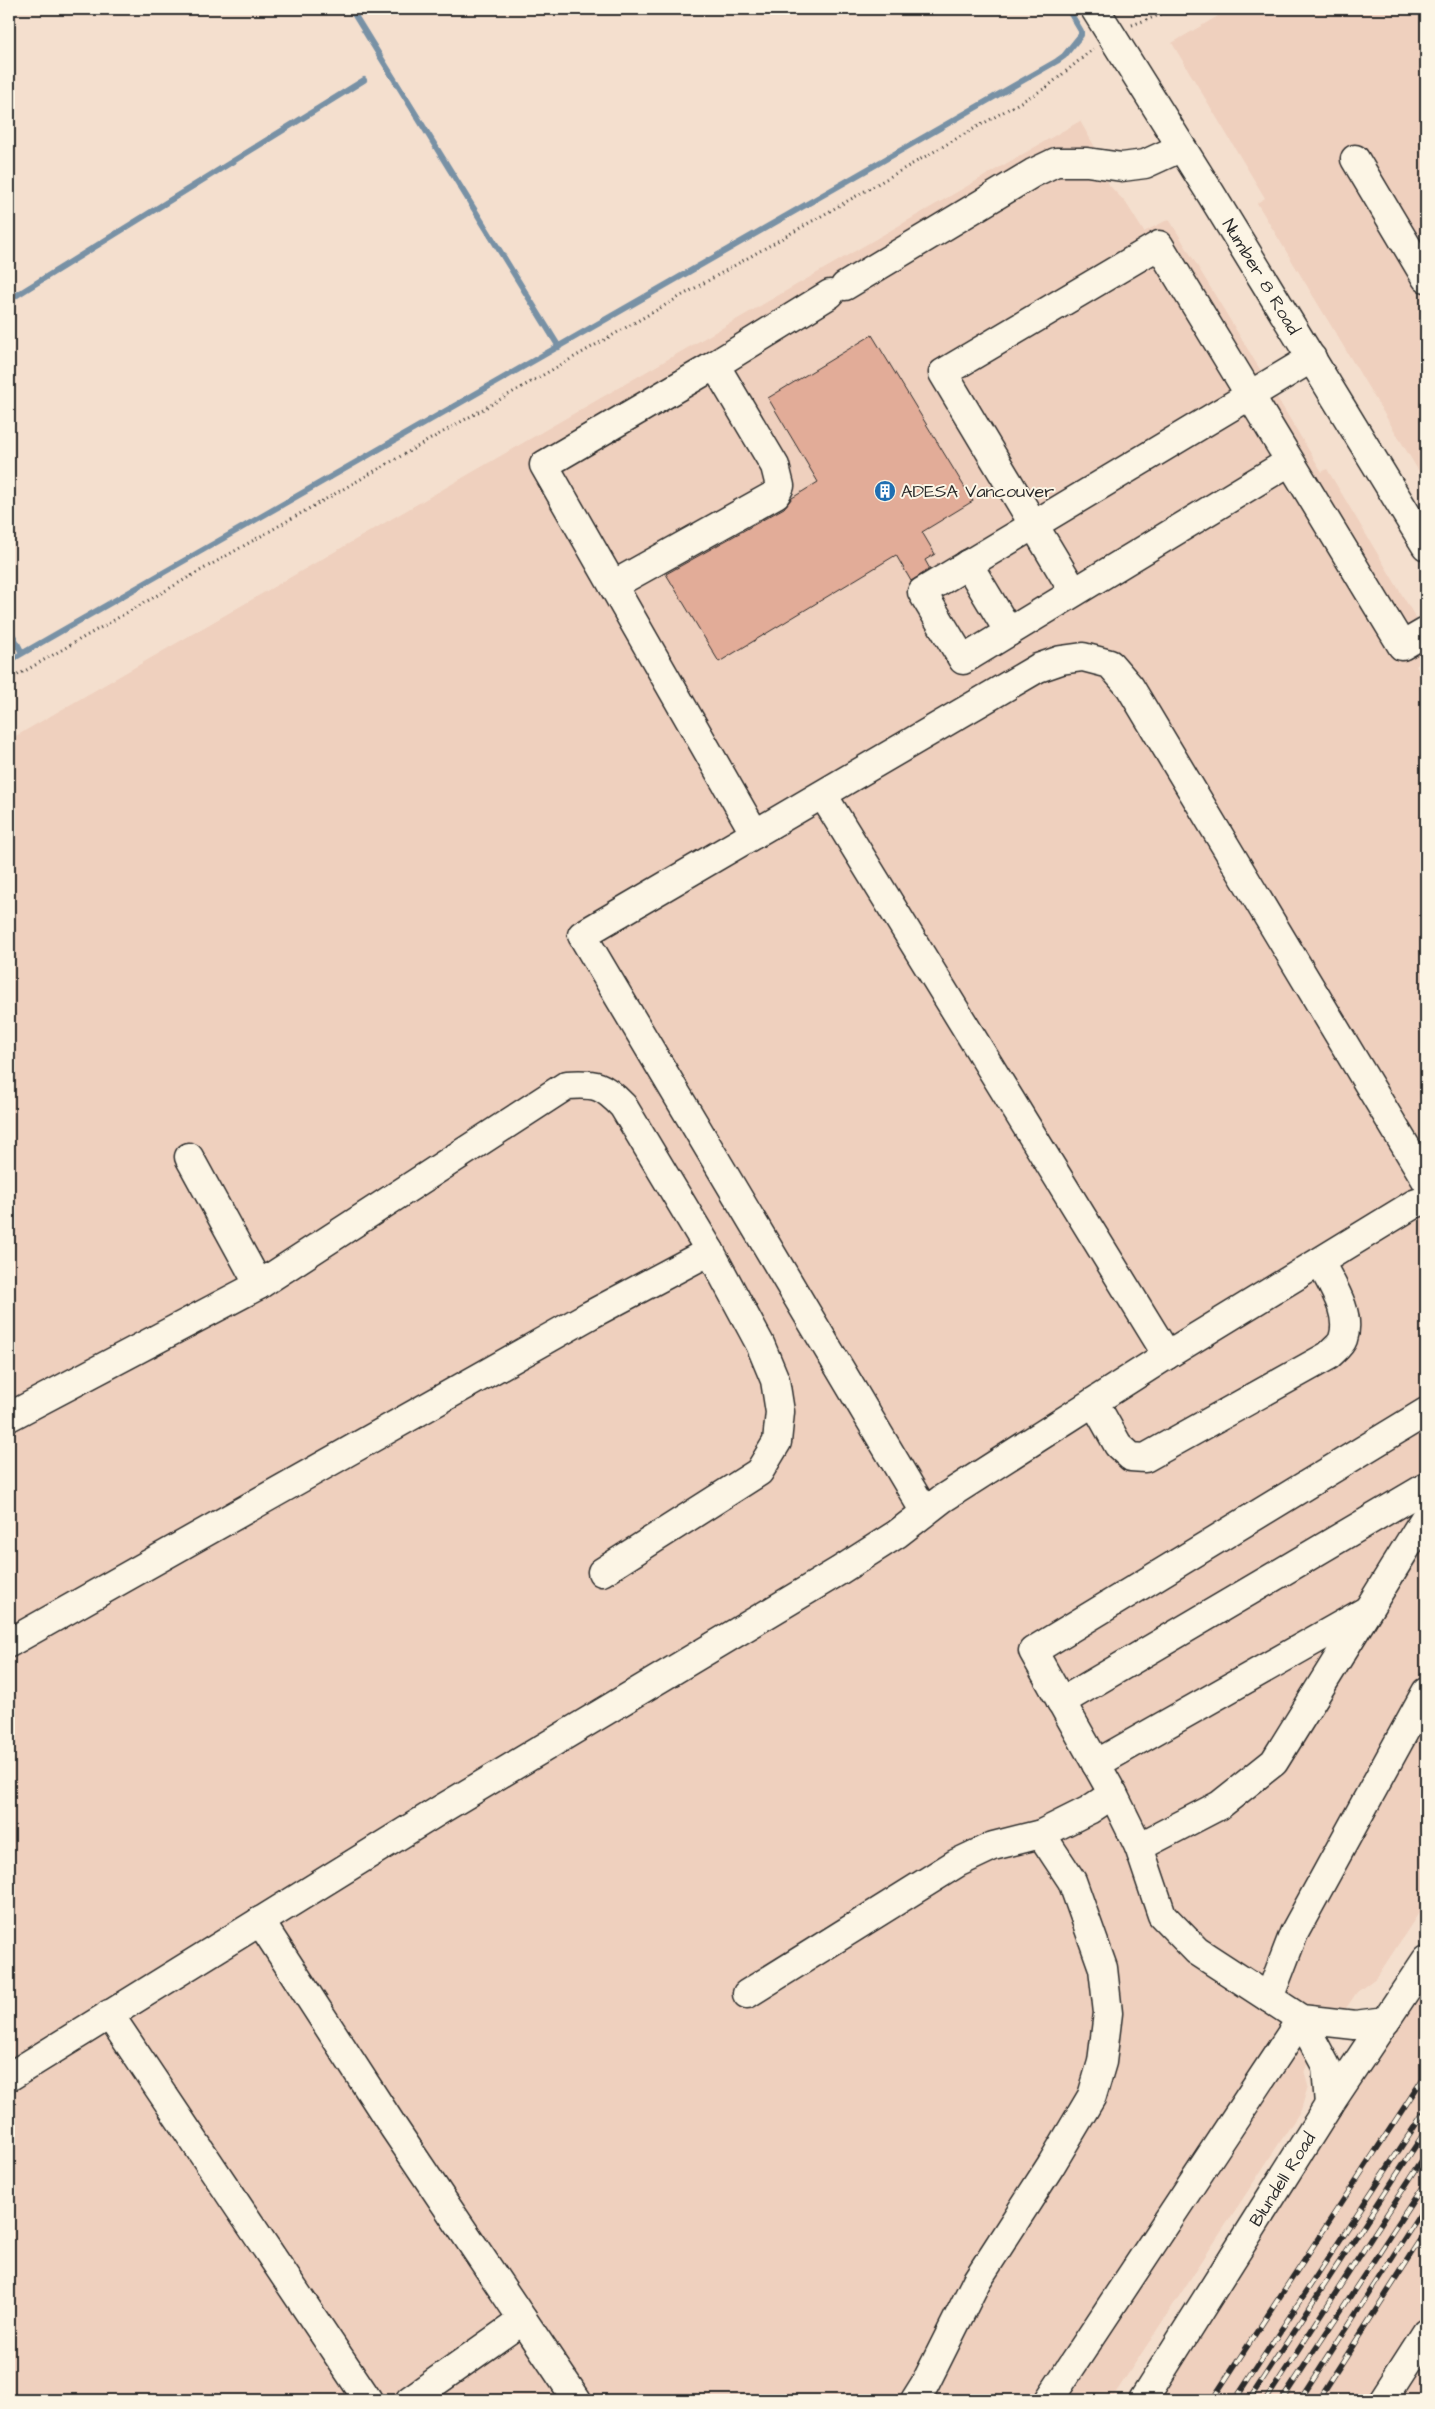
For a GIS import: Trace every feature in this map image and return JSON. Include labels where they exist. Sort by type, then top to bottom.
[{"type":"street","name":"Number 8 Road","points":[[1094,9],[1312,358],[1426,546]]},
{"type":"street","points":[[755,834],[544,465],[715,365],[1033,173],[1056,162],[1087,162],[1122,167],[1146,164],[1180,148]]},
{"type":"street","points":[[1355,159],[1426,278]]},
{"type":"street","points":[[1074,592],[943,373],[1159,245],[1402,646],[1426,632]]},
{"type":"street","points":[[1289,462],[963,660],[922,592],[1312,358]]},
{"type":"street","points":[[612,585],[776,494],[780,486],[775,466],[715,365]]},
{"type":"street","points":[[968,564],[1009,632]]},
{"type":"street","points":[[924,1512],[582,935],[1038,668],[1061,660],[1083,657],[1110,664],[1130,687],[1426,1180]]},
{"type":"street","points":[[822,795],[1167,1355]]},
{"type":"street","points":[[9,1417],[259,1285],[567,1085],[586,1084],[608,1090],[623,1106],[710,1251],[760,1344],[775,1380],[780,1412],[777,1442],[759,1472],[602,1572]]},
{"type":"street","points":[[189,1157],[259,1285]]},
{"type":"street","points":[[9,2077],[260,1921],[839,1571],[897,1534],[942,1499],[1167,1355],[1414,1204],[1426,1200]]},
{"type":"street","points":[[9,1644],[581,1320],[710,1251]]},
{"type":"street","points":[[1094,1402],[1118,1445],[1131,1457],[1145,1458],[1328,1356],[1343,1340],[1346,1323],[1340,1299],[1320,1262]]},
{"type":"street","points":[[1386,2021],[1355,2025],[1301,2018],[1197,1951],[1162,1915],[1139,1847],[1113,1794],[1033,1651],[1426,1412]]},
{"type":"street","points":[[1061,1702],[1426,1487]]},
{"type":"street","points":[[1139,1847],[1220,1805],[1274,1762],[1426,1516]]},
{"type":"street","points":[[1096,1764],[1368,1609]]},
{"type":"street","points":[[1269,1998],[1294,1934],[1426,1692]]},
{"type":"street","points":[[747,1994],[957,1864],[993,1846],[1041,1834],[1089,1810],[1113,1794]]},
{"type":"street","points":[[915,2400],[977,2280],[1051,2166],[1092,2096],[1102,2062],[1108,2013],[1103,1968],[1072,1881],[1041,1834]]},
{"type":"street","points":[[260,1921],[394,2128],[577,2400]]},
{"type":"street","name":"Blundell Road","points":[[1143,2400],[1329,2105],[1426,1960]]},
{"type":"street","points":[[109,2014],[368,2400]]},
{"type":"street","points":[[1301,2018],[1326,2066],[1329,2105]]},
{"type":"street","points":[[1049,2400],[1301,2018]]},
{"type":"street","points":[[410,2400],[523,2320]]},
{"type":"street","points":[[1382,2400],[1426,2334]]},
{"type":"path","points":[[9,680],[1047,87],[1122,29],[1176,9]]},
{"type":"shaded area","points":[[1230,9],[1426,9],[1426,483],[1257,203],[1265,198],[1172,43]]},
{"type":"shaded area","points":[[1080,121],[1100,156],[1109,185],[1126,203],[1144,232],[1169,219],[1322,472],[1327,469],[1426,635],[1426,659],[1416,666],[1426,682],[1426,1902],[1377,1977],[1357,1992],[1304,2070],[1308,2086],[1301,2110],[1111,2400],[9,2400],[9,740]]},
{"type":"shaded area","points":[[1426,1982],[1426,2400],[1151,2400],[1332,2125]]},
{"type":"green space","points":[[9,629],[19,647],[9,653]]},
{"type":"building","name":"ADESA Vancouver","points":[[872,335],[973,501],[922,532],[935,554],[925,560],[930,569],[911,581],[896,555],[719,662],[666,574],[784,508],[792,498],[818,482],[768,398]]},
{"type":"waterway","points":[[351,9],[559,347]]},
{"type":"waterway","points":[[9,661],[1057,61],[1064,56],[1081,35],[1081,31],[1068,9]]},
{"type":"waterway","points":[[9,300],[364,80]]},
{"type":"waterway","points":[[9,628],[22,653]]},
{"type":"railway","points":[[1212,2400],[1426,2074]]},
{"type":"railway","points":[[1235,2400],[1426,2109]]},
{"type":"railway","points":[[1249,2400],[1426,2130]]},
{"type":"railway","points":[[1266,2400],[1426,2154]]},
{"type":"railway","points":[[1282,2400],[1426,2181]]},
{"type":"railway","points":[[1300,2400],[1426,2205]]},
{"type":"railway","points":[[1318,2400],[1426,2232]]},
{"type":"place","name":"ADESA Vancouver","points":[[885,491]]}]
